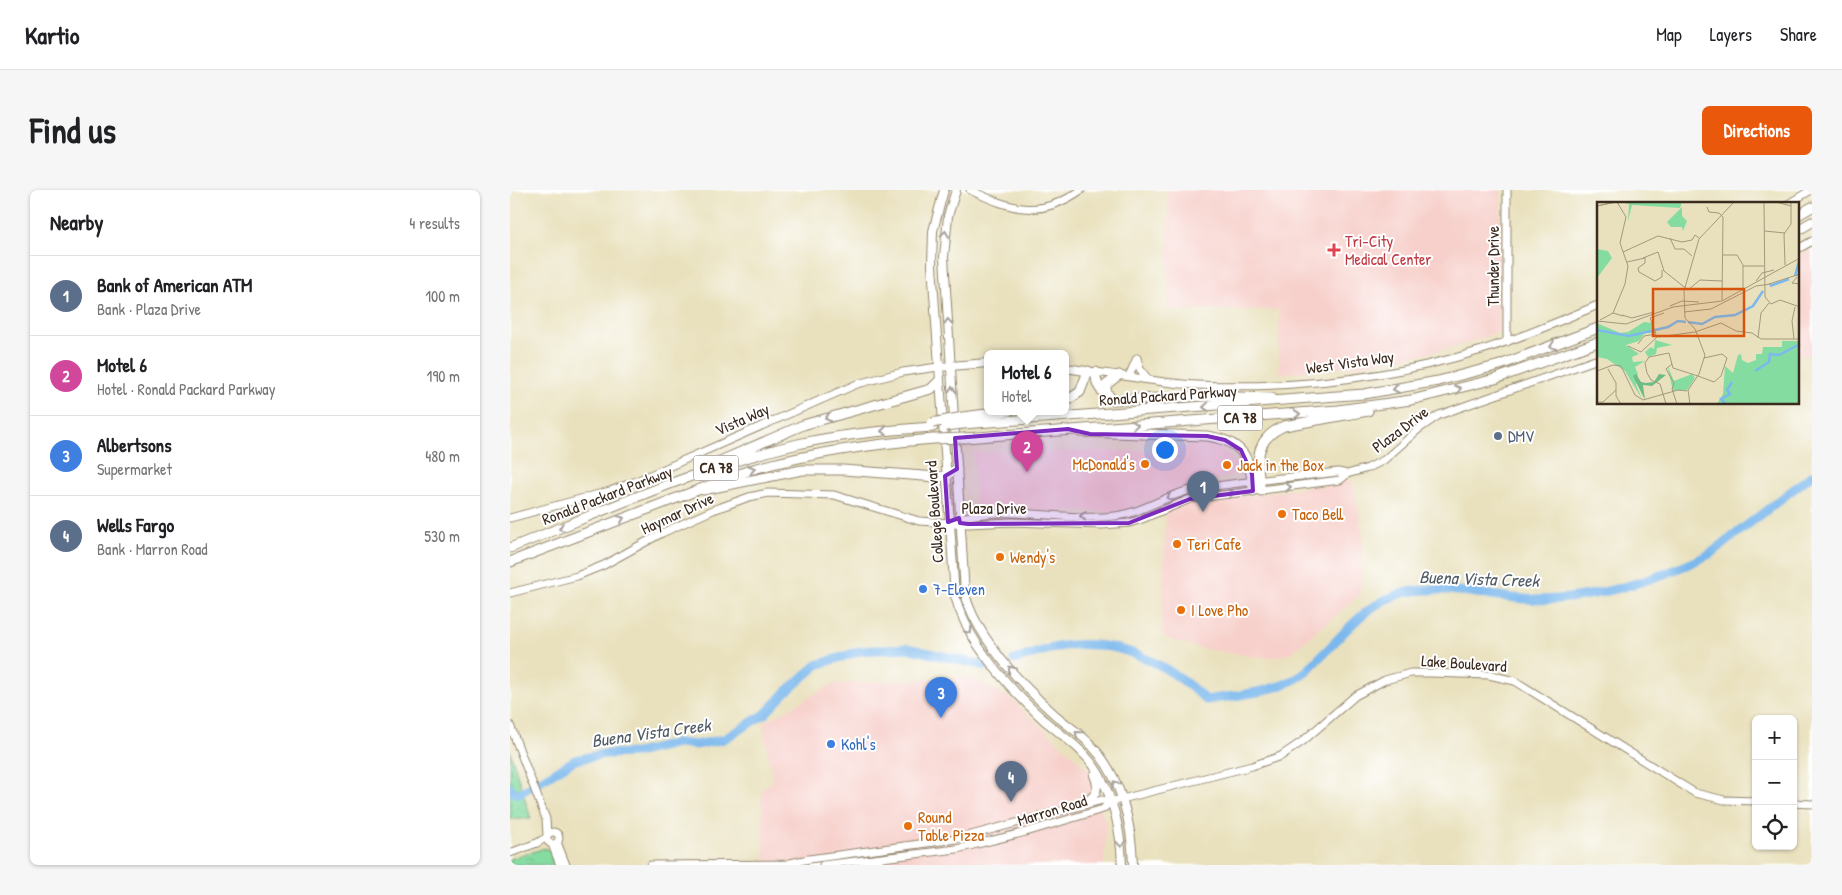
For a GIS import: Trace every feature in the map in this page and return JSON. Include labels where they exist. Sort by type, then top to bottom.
[{"type":"highway","points":[[1800,214],[1812,207]]},
{"type":"highway","points":[[1800,229],[1812,222]]},
{"type":"highway","name":"Ronald Packard Parkway","points":[[1069,414],[1364,394],[1438,381],[1530,355],[1597,328]]},
{"type":"highway","name":"Ronald Packard Parkway","points":[[510,562],[734,475],[787,460],[849,448],[933,439],[1338,410],[1411,400],[1495,379],[1597,342]]},
{"type":"highway","points":[[1092,372],[1102,392],[1113,400],[1207,396],[1263,397],[1289,400]]},
{"type":"highway","points":[[1069,399],[1080,392],[1092,372]]},
{"type":"highway","points":[[1113,400],[1106,390],[1106,385],[1124,376]]},
{"type":"highway","points":[[665,488],[727,457],[803,425],[931,389],[939,381]]},
{"type":"highway","points":[[1257,487],[1258,461],[1261,446],[1267,437],[1276,430],[1292,425],[1346,417],[1411,400]]},
{"type":"highway","points":[[963,421],[991,415]]},
{"type":"highway","name":"Ronald Packard Parkway","points":[[510,548],[749,457],[800,444],[853,434],[963,421],[1056,415]]},
{"type":"highway","points":[[1068,430],[1090,434],[1207,436],[1225,440],[1235,444],[1245,456],[1257,487]]},
{"type":"highway","points":[[690,492],[711,490],[802,470],[843,470],[945,476],[957,469]]},
{"type":"main road","name":"College Boulevard","points":[[944,190],[933,231],[932,248],[948,522],[956,602],[963,621],[972,636],[1009,684],[1046,721],[1081,751],[1099,774],[1118,822],[1122,865]]},
{"type":"main road","name":"College Boulevard","points":[[956,190],[948,216],[944,257],[965,594],[970,609],[981,629],[1010,668],[1047,707],[1091,745],[1108,768],[1122,799],[1131,835],[1133,865]]},
{"type":"main road","points":[[970,190],[1001,204],[1026,209],[1059,204],[1081,190]]},
{"type":"main road","name":"Thunder Drive","points":[[1508,190],[1508,342]]},
{"type":"main road","points":[[1791,202],[1807,191]]},
{"type":"main road","points":[[1800,248],[1812,241]]},
{"type":"main road","name":"West Vista Way","points":[[1092,372],[1195,385],[1229,386],[1326,380],[1429,364],[1508,342],[1597,305]]},
{"type":"main road","points":[[1124,376],[1138,358],[1140,369],[1147,378]]},
{"type":"main road","name":"Plaza Drive","points":[[959,521],[977,515],[1102,517],[1127,515],[1188,491],[1340,480],[1347,474],[1368,468],[1384,460],[1420,428],[1440,415],[1597,359]]},
{"type":"main road","name":"Vista Way","points":[[510,518],[626,485],[857,384],[903,372],[984,363]]},
{"type":"main road","points":[[1069,368],[1092,372]]},
{"type":"main road","name":"Plaza Drive","points":[[948,522],[1032,522],[1102,525],[1129,523],[1190,499],[1257,487]]},
{"type":"main road","name":"Haymar Drive","points":[[510,593],[577,576],[604,565],[662,533],[713,510],[749,497],[768,493],[792,492],[834,495],[900,517],[919,521],[948,522]]},
{"type":"main road","points":[[1032,522],[1039,515]]},
{"type":"main road","points":[[1127,515],[1129,523]]},
{"type":"main road","points":[[953,585],[965,594]]},
{"type":"main road","points":[[956,602],[970,609]]},
{"type":"main road","name":"Lake Boulevard","points":[[1110,802],[1252,766],[1281,756],[1369,686],[1399,676],[1431,673],[1489,676],[1515,681],[1687,789],[1724,800],[1752,801]]},
{"type":"main road","points":[[1009,684],[1016,684],[1041,708],[1047,707]]},
{"type":"main road","points":[[510,725],[560,865]]},
{"type":"main road","points":[[1081,751],[1091,768],[1098,789],[1096,794],[1082,805]]},
{"type":"main road","name":"Marron Road","points":[[652,865],[790,863],[956,839],[1102,800],[1110,802]]},
{"type":"main road","name":"Marron Road","points":[[823,865],[957,849],[1040,828],[1103,809],[1110,802]]},
{"type":"main road","points":[[1797,802],[1812,804]]},
{"type":"main road","points":[[510,853],[551,839]]},
{"type":"main road","points":[[551,839],[566,865]]},
{"type":"main road","name":"Marron Road","points":[[790,863],[801,865]]},
{"type":"highlighted area","points":[[1068,429],[1090,434],[1207,436],[1225,440],[1241,450],[1252,474],[1253,491],[1190,499],[1129,523],[968,524],[960,523],[959,518],[948,522],[945,476],[957,469],[955,438]]},
{"type":"shaded area","name":"Tri-City Medical Center","points":[[1168,190],[1501,190],[1499,332],[1462,345],[1428,353],[1354,366],[1279,374],[1279,310],[1168,310]]},
{"type":"shaded area","points":[[1812,248],[1812,354],[1800,356],[1800,256]]},
{"type":"shaded area","points":[[1212,444],[1225,450],[1237,467],[1235,474],[1172,491],[1135,507],[1115,512],[975,509],[974,452],[1158,451],[1167,447]]},
{"type":"shaded area","points":[[1352,480],[1363,534],[1360,595],[1291,653],[1278,657],[1257,657],[1199,648],[1165,638],[1161,631],[1166,512],[1188,503],[1256,495]]},
{"type":"shaded area","points":[[968,677],[1009,697],[1089,770],[1106,826],[1104,865],[765,865],[761,790],[773,781],[763,723],[833,684]]},
{"type":"green space","points":[[510,751],[531,819],[510,819]]},
{"type":"green space","points":[[545,848],[552,852],[556,865],[510,865],[510,859]]},
{"type":"waterway","name":"Buena Vista Creek","points":[[1014,660],[1063,646],[1103,646],[1140,656],[1158,665],[1175,675],[1206,700],[1267,690],[1301,676],[1357,619],[1390,598],[1403,593],[1417,591],[1447,590],[1546,600],[1594,594],[1644,581],[1690,564],[1710,554],[1812,475]]},
{"type":"waterway","name":"Buena Vista Creek","points":[[510,788],[515,793],[520,793],[575,760],[604,754],[637,753],[678,743],[696,745],[724,739],[765,714],[786,692],[817,665],[860,651],[907,648],[986,666]]},
{"type":"place","name":"Tri-City Medical Center","points":[[1334,250]]},
{"type":"place","name":"DMV","points":[[1498,436]]},
{"type":"place","name":"McDonald's","points":[[1145,464]]},
{"type":"place","name":"Jack in the Box","points":[[1227,465]]},
{"type":"place","name":"Motel 6","points":[[1027,472]]},
{"type":"place","name":"Bank of American ATM","points":[[1203,512]]},
{"type":"place","name":"Taco Bell","points":[[1282,514]]},
{"type":"place","name":"Teri Cafe","points":[[1177,544]]},
{"type":"place","name":"Wendy's","points":[[1000,557]]},
{"type":"place","name":"7-Eleven","points":[[923,589]]},
{"type":"place","name":"I Love Pho","points":[[1181,610]]},
{"type":"place","name":"Albertsons","points":[[941,718]]},
{"type":"place","name":"Kohl's","points":[[831,744]]},
{"type":"place","name":"Wells Fargo","points":[[1011,802]]},
{"type":"place","name":"Round Table Pizza","points":[[908,826]]}]
